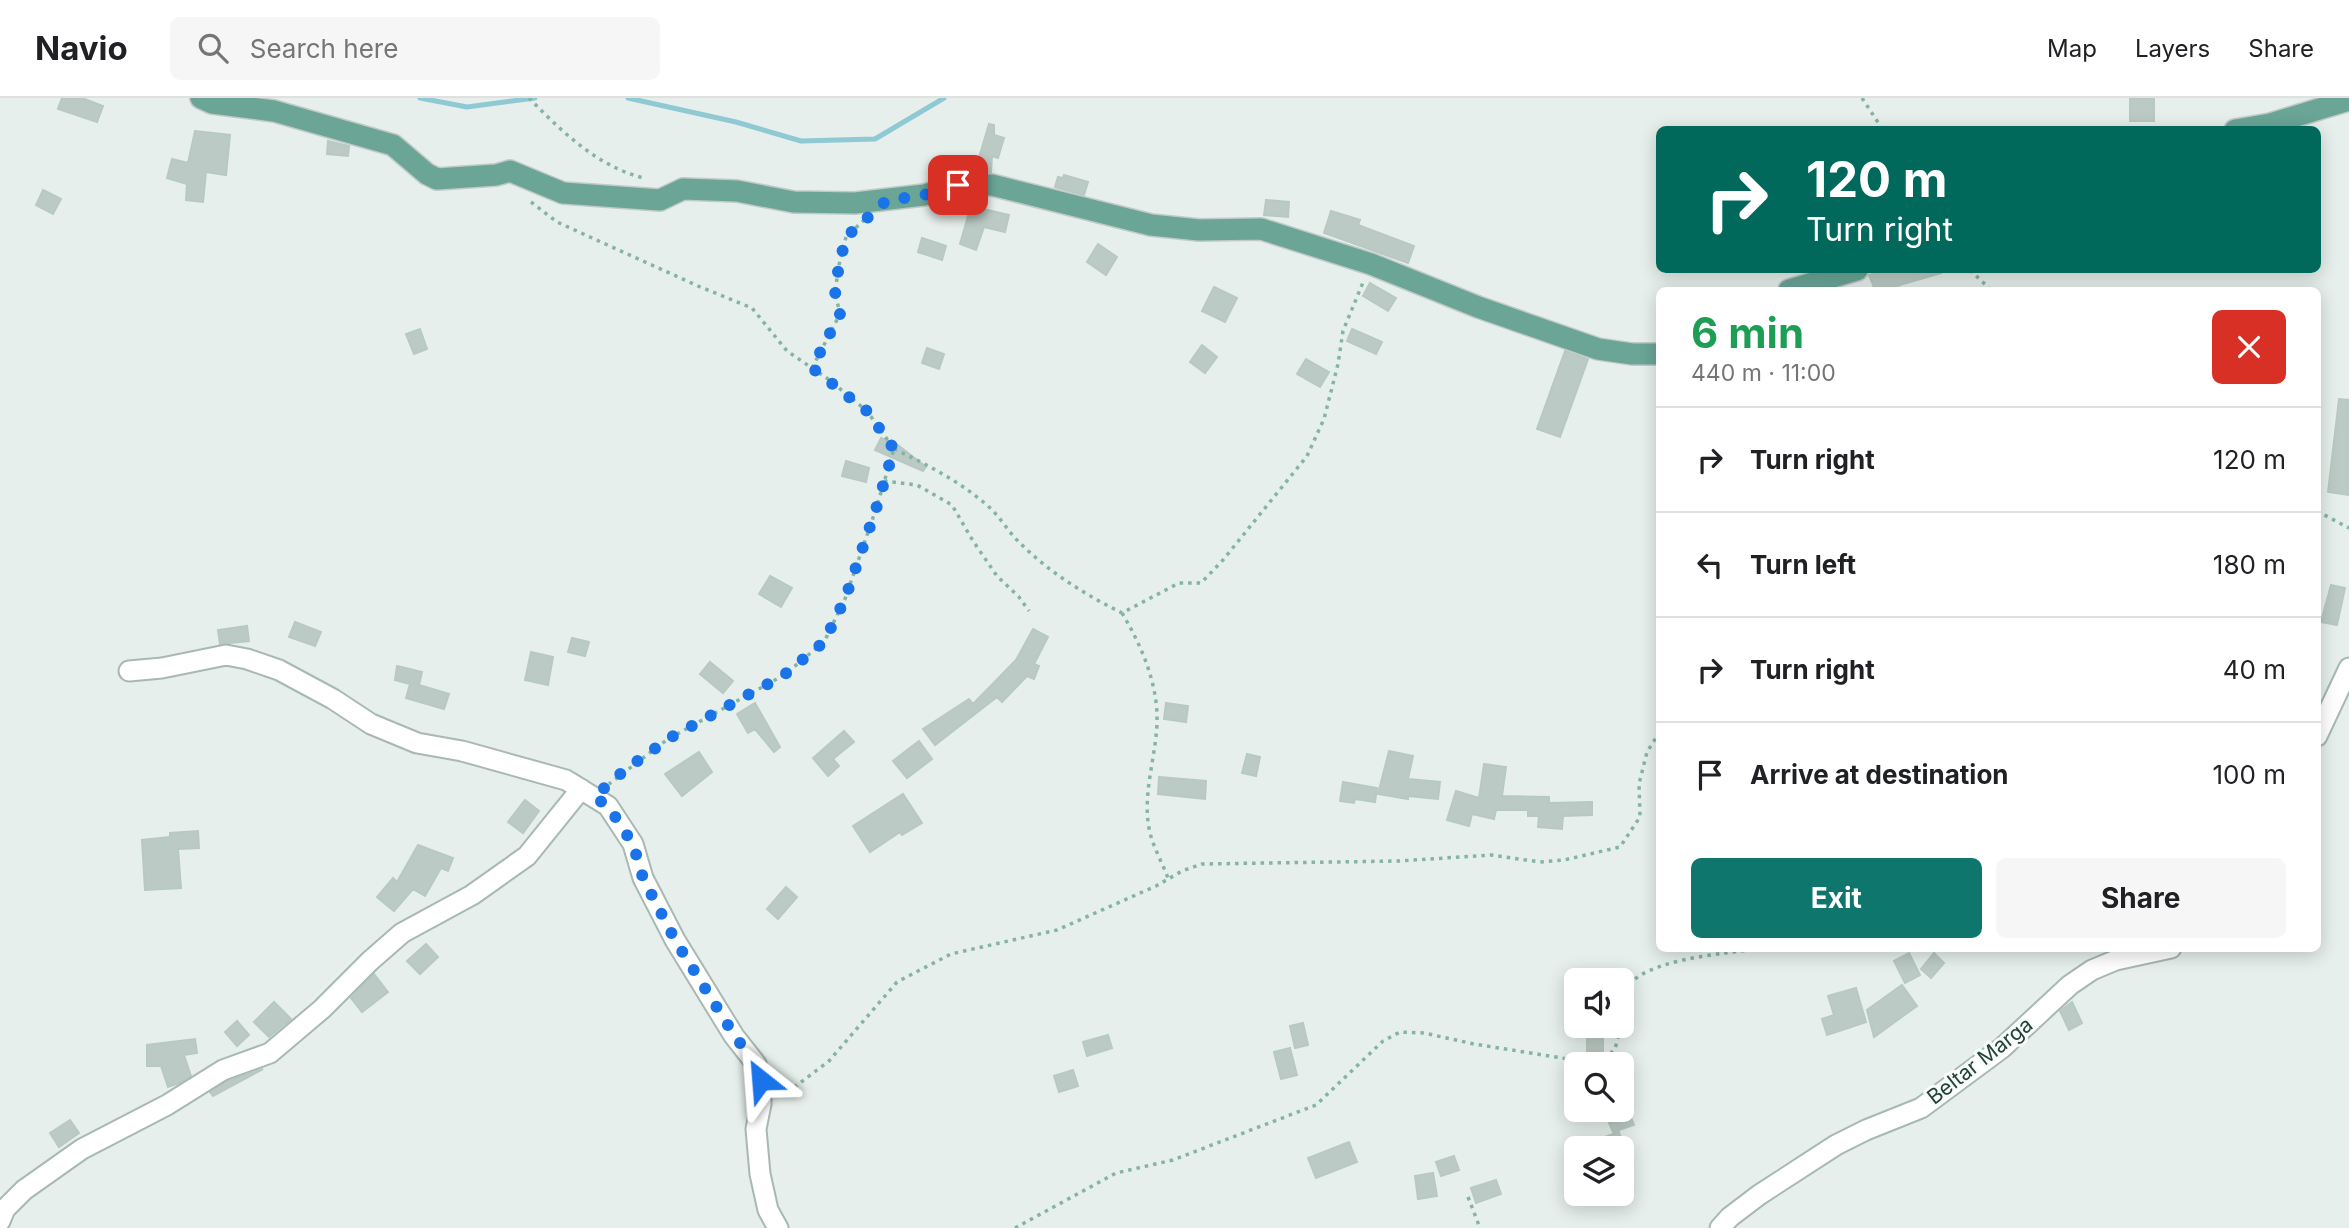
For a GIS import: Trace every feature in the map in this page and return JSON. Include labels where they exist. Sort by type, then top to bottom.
[{"type":"main road","points":[[201,98],[212,103],[274,111],[393,145],[427,174],[437,179],[496,175],[510,171],[563,193],[660,200],[683,189],[737,191],[794,202],[855,203],[924,195],[958,185],[992,185],[1151,225],[1199,230],[1261,229],[1371,264],[1478,307],[1598,349],[1656,354]]},
{"type":"main road","points":[[2258,126],[2349,100]]},
{"type":"main road","points":[[1799,287],[1847,273]]},
{"type":"street","points":[[129,671],[162,668],[226,655],[247,659],[279,670],[333,699],[371,724],[417,743],[462,751],[566,780],[608,806],[633,844],[643,878],[675,940],[734,1035],[756,1064],[761,1080],[761,1104],[756,1129],[760,1174],[768,1210],[778,1228]]},
{"type":"street","points":[[2321,728],[2349,668]]},
{"type":"street","points":[[0,1221],[5,1209],[24,1189],[82,1149],[167,1105],[223,1070],[270,1053],[322,1009],[402,933],[472,895],[527,856],[587,793]]},
{"type":"street","name":"Beltar Marga","points":[[1720,1228],[1759,1195],[1836,1145],[1921,1108],[2002,1048],[2070,985],[2092,970],[2116,960],[2153,952]]},
{"type":"path","points":[[529,98],[577,143],[625,174],[648,180]]},
{"type":"path","points":[[1862,98],[1880,126]]},
{"type":"path","points":[[526,199],[557,222],[752,308],[787,351],[867,411],[894,449],[956,480],[991,508],[1020,543],[1046,566],[1122,613],[1139,642],[1152,684],[1157,715],[1148,780],[1149,828],[1168,878]]},
{"type":"path","points":[[812,368],[840,314],[835,292],[846,237],[886,201]]},
{"type":"path","points":[[1122,613],[1179,583],[1200,583],[1223,560],[1307,456],[1324,419],[1343,331],[1371,264]]},
{"type":"path","points":[[1973,273],[1988,287]]},
{"type":"path","points":[[587,793],[668,739],[784,675],[824,642],[845,599],[894,449]]},
{"type":"path","points":[[884,481],[917,485],[952,505],[972,541],[997,576],[1030,611]]},
{"type":"path","points":[[2321,513],[2349,528]]},
{"type":"path","points":[[761,1104],[796,1086],[829,1061],[897,982],[951,954],[1057,930],[1202,864],[1399,861],[1491,855],[1540,862],[1564,860],[1620,847],[1640,817],[1639,784],[1647,752],[1656,738]]},
{"type":"path","points":[[1634,980],[1647,970],[1664,965],[1739,952]]},
{"type":"path","points":[[1015,1228],[1116,1173],[1173,1160],[1316,1105],[1382,1041],[1400,1032],[1424,1033],[1474,1045],[1587,1062],[1604,1060],[1615,1049],[1618,1038]]},
{"type":"path","points":[[1468,1197],[1480,1228]]},
{"type":"building","points":[[62,98],[82,98],[103,106],[97,122],[58,109]]},
{"type":"building","points":[[2130,98],[2154,98],[2154,121],[2130,121]]},
{"type":"building","points":[[989,124],[994,125],[994,135],[1004,138],[998,158],[992,156],[991,172],[968,172],[969,160],[978,161]]},
{"type":"building","points":[[195,131],[230,135],[226,175],[206,172],[203,202],[186,200],[187,184],[167,178],[172,159],[188,163]]},
{"type":"building","points":[[328,141],[349,146],[348,156],[327,154]]},
{"type":"building","points":[[1064,175],[1088,182],[1084,195],[1055,187],[1058,177],[1063,178]]},
{"type":"building","points":[[43,190],[61,199],[53,214],[36,205]]},
{"type":"building","points":[[1266,200],[1289,202],[1288,217],[1264,215]]},
{"type":"building","points":[[971,206],[1009,215],[1005,232],[984,227],[976,250],[960,244]]},
{"type":"building","points":[[1331,211],[1360,220],[1358,225],[1414,246],[1408,263],[1324,233]]},
{"type":"building","points":[[922,238],[946,246],[942,260],[918,252]]},
{"type":"building","points":[[1098,244],[1117,257],[1106,275],[1087,262]]},
{"type":"building","points":[[1941,273],[1893,287],[1874,287],[1869,275]]},
{"type":"building","points":[[1370,283],[1396,298],[1388,311],[1363,296]]},
{"type":"building","points":[[1214,287],[1237,298],[1225,322],[1202,311]]},
{"type":"building","points":[[420,329],[427,349],[414,354],[406,334]]},
{"type":"building","points":[[1352,329],[1382,342],[1376,354],[1347,341]]},
{"type":"building","points":[[1202,345],[1217,357],[1205,373],[1190,362]]},
{"type":"building","points":[[927,348],[944,354],[939,369],[922,363]]},
{"type":"building","points":[[1565,351],[1588,359],[1560,437],[1537,429]]},
{"type":"building","points":[[1306,359],[1329,372],[1320,387],[1297,374]]},
{"type":"building","points":[[2339,399],[2349,400],[2349,495],[2328,492]]},
{"type":"building","points":[[881,438],[898,445],[926,467],[923,471],[875,450]]},
{"type":"building","points":[[846,461],[869,468],[866,482],[842,476]]},
{"type":"building","points":[[770,576],[792,588],[781,607],[759,594]]},
{"type":"building","points":[[2331,585],[2345,588],[2337,625],[2321,622]]},
{"type":"building","points":[[295,622],[321,632],[315,646],[289,637]]},
{"type":"building","points":[[247,626],[249,641],[220,644],[218,630]]},
{"type":"building","points":[[1033,629],[1048,637],[1034,664],[1039,666],[1034,679],[1027,676],[1002,702],[997,697],[935,745],[923,729],[969,699],[973,704],[1016,660]]},
{"type":"building","points":[[572,638],[589,642],[585,656],[568,652]]},
{"type":"building","points":[[531,652],[553,657],[548,685],[525,680]]},
{"type":"building","points":[[710,662],[733,681],[723,693],[700,674]]},
{"type":"building","points":[[397,666],[422,672],[419,685],[449,694],[444,709],[406,698],[410,684],[395,680]]},
{"type":"building","points":[[755,703],[780,747],[774,752],[755,729],[748,733],[737,714]]},
{"type":"building","points":[[1166,703],[1188,706],[1186,722],[1164,719]]},
{"type":"building","points":[[844,731],[854,742],[833,759],[839,766],[828,776],[813,758]]},
{"type":"building","points":[[919,741],[932,759],[907,778],[893,761]]},
{"type":"building","points":[[1389,751],[1413,756],[1408,779],[1440,782],[1438,799],[1408,796],[1408,799],[1378,794]]},
{"type":"building","points":[[699,752],[712,772],[682,796],[665,774]]},
{"type":"building","points":[[1247,754],[1260,757],[1256,776],[1242,773]]},
{"type":"building","points":[[1484,764],[1506,767],[1502,796],[1549,797],[1549,803],[1592,802],[1592,815],[1563,816],[1562,829],[1538,827],[1539,816],[1528,816],[1528,810],[1496,810],[1494,819],[1472,814],[1469,826],[1447,820],[1456,791],[1479,798]]},
{"type":"building","points":[[1159,777],[1206,781],[1205,799],[1158,794]]},
{"type":"building","points":[[1343,782],[1377,788],[1375,802],[1355,799],[1354,803],[1340,801]]},
{"type":"building","points":[[903,794],[922,823],[902,835],[900,832],[870,852],[853,826]]},
{"type":"building","points":[[525,800],[539,811],[523,833],[508,822]]},
{"type":"building","points":[[198,831],[199,848],[178,849],[181,888],[145,890],[142,840],[170,837],[170,833]]},
{"type":"building","points":[[418,845],[453,858],[448,871],[441,868],[425,896],[413,889],[394,911],[377,897],[393,878],[397,882]]},
{"type":"building","points":[[786,887],[797,897],[778,919],[767,909]]},
{"type":"building","points":[[426,944],[438,957],[420,974],[407,961]]},
{"type":"building","points":[[1909,953],[1920,975],[1905,983],[1894,961]]},
{"type":"building","points":[[1934,953],[1944,963],[1931,978],[1921,969]]},
{"type":"building","points":[[374,974],[388,992],[362,1012],[351,998]]},
{"type":"building","points":[[1902,985],[1917,1006],[1874,1037],[1867,1010]]},
{"type":"building","points":[[1856,988],[1866,1022],[1827,1035],[1822,1019],[1834,1015],[1828,996]]},
{"type":"building","points":[[274,1002],[291,1019],[269,1037],[254,1022]]},
{"type":"building","points":[[2072,1002],[2082,1023],[2069,1030],[2060,1011]]},
{"type":"building","points":[[237,1021],[249,1035],[237,1046],[225,1032]]},
{"type":"building","points":[[1303,1023],[1308,1045],[1295,1048],[1290,1026]]},
{"type":"building","points":[[1108,1035],[1112,1048],[1087,1056],[1083,1042]]},
{"type":"building","points":[[1587,1038],[1603,1038],[1603,1051],[1587,1051]]},
{"type":"building","points":[[195,1039],[197,1053],[184,1055],[191,1076],[179,1083],[168,1087],[161,1066],[147,1066],[147,1045]]},
{"type":"building","points":[[1290,1048],[1297,1075],[1281,1079],[1274,1052]]},
{"type":"building","points":[[263,1069],[213,1096],[210,1092],[228,1081]]},
{"type":"building","points":[[1073,1070],[1078,1086],[1059,1092],[1054,1076]]},
{"type":"building","points":[[70,1120],[79,1133],[59,1147],[50,1133]]},
{"type":"building","points":[[1609,1122],[1633,1122],[1634,1125],[1613,1132]]},
{"type":"building","points":[[1349,1142],[1357,1162],[1316,1178],[1308,1158]]},
{"type":"building","points":[[1454,1156],[1459,1170],[1441,1176],[1436,1162]]},
{"type":"building","points":[[1433,1173],[1437,1196],[1418,1199],[1415,1176]]},
{"type":"building","points":[[1496,1180],[1501,1194],[1476,1203],[1471,1188]]},
{"type":"waterway","points":[[420,98],[467,107],[535,98]]},
{"type":"waterway","points":[[628,98],[736,122],[801,141],[875,139],[944,98]]},
{"type":"route","points":[[761,1080],[756,1064],[734,1035],[675,940],[643,878],[633,844],[608,806],[594,797],[625,770],[668,739],[784,675],[824,642],[845,599],[894,449],[867,411],[812,368],[832,334],[840,314],[835,292],[846,237],[886,201],[924,195],[958,185]]}]
